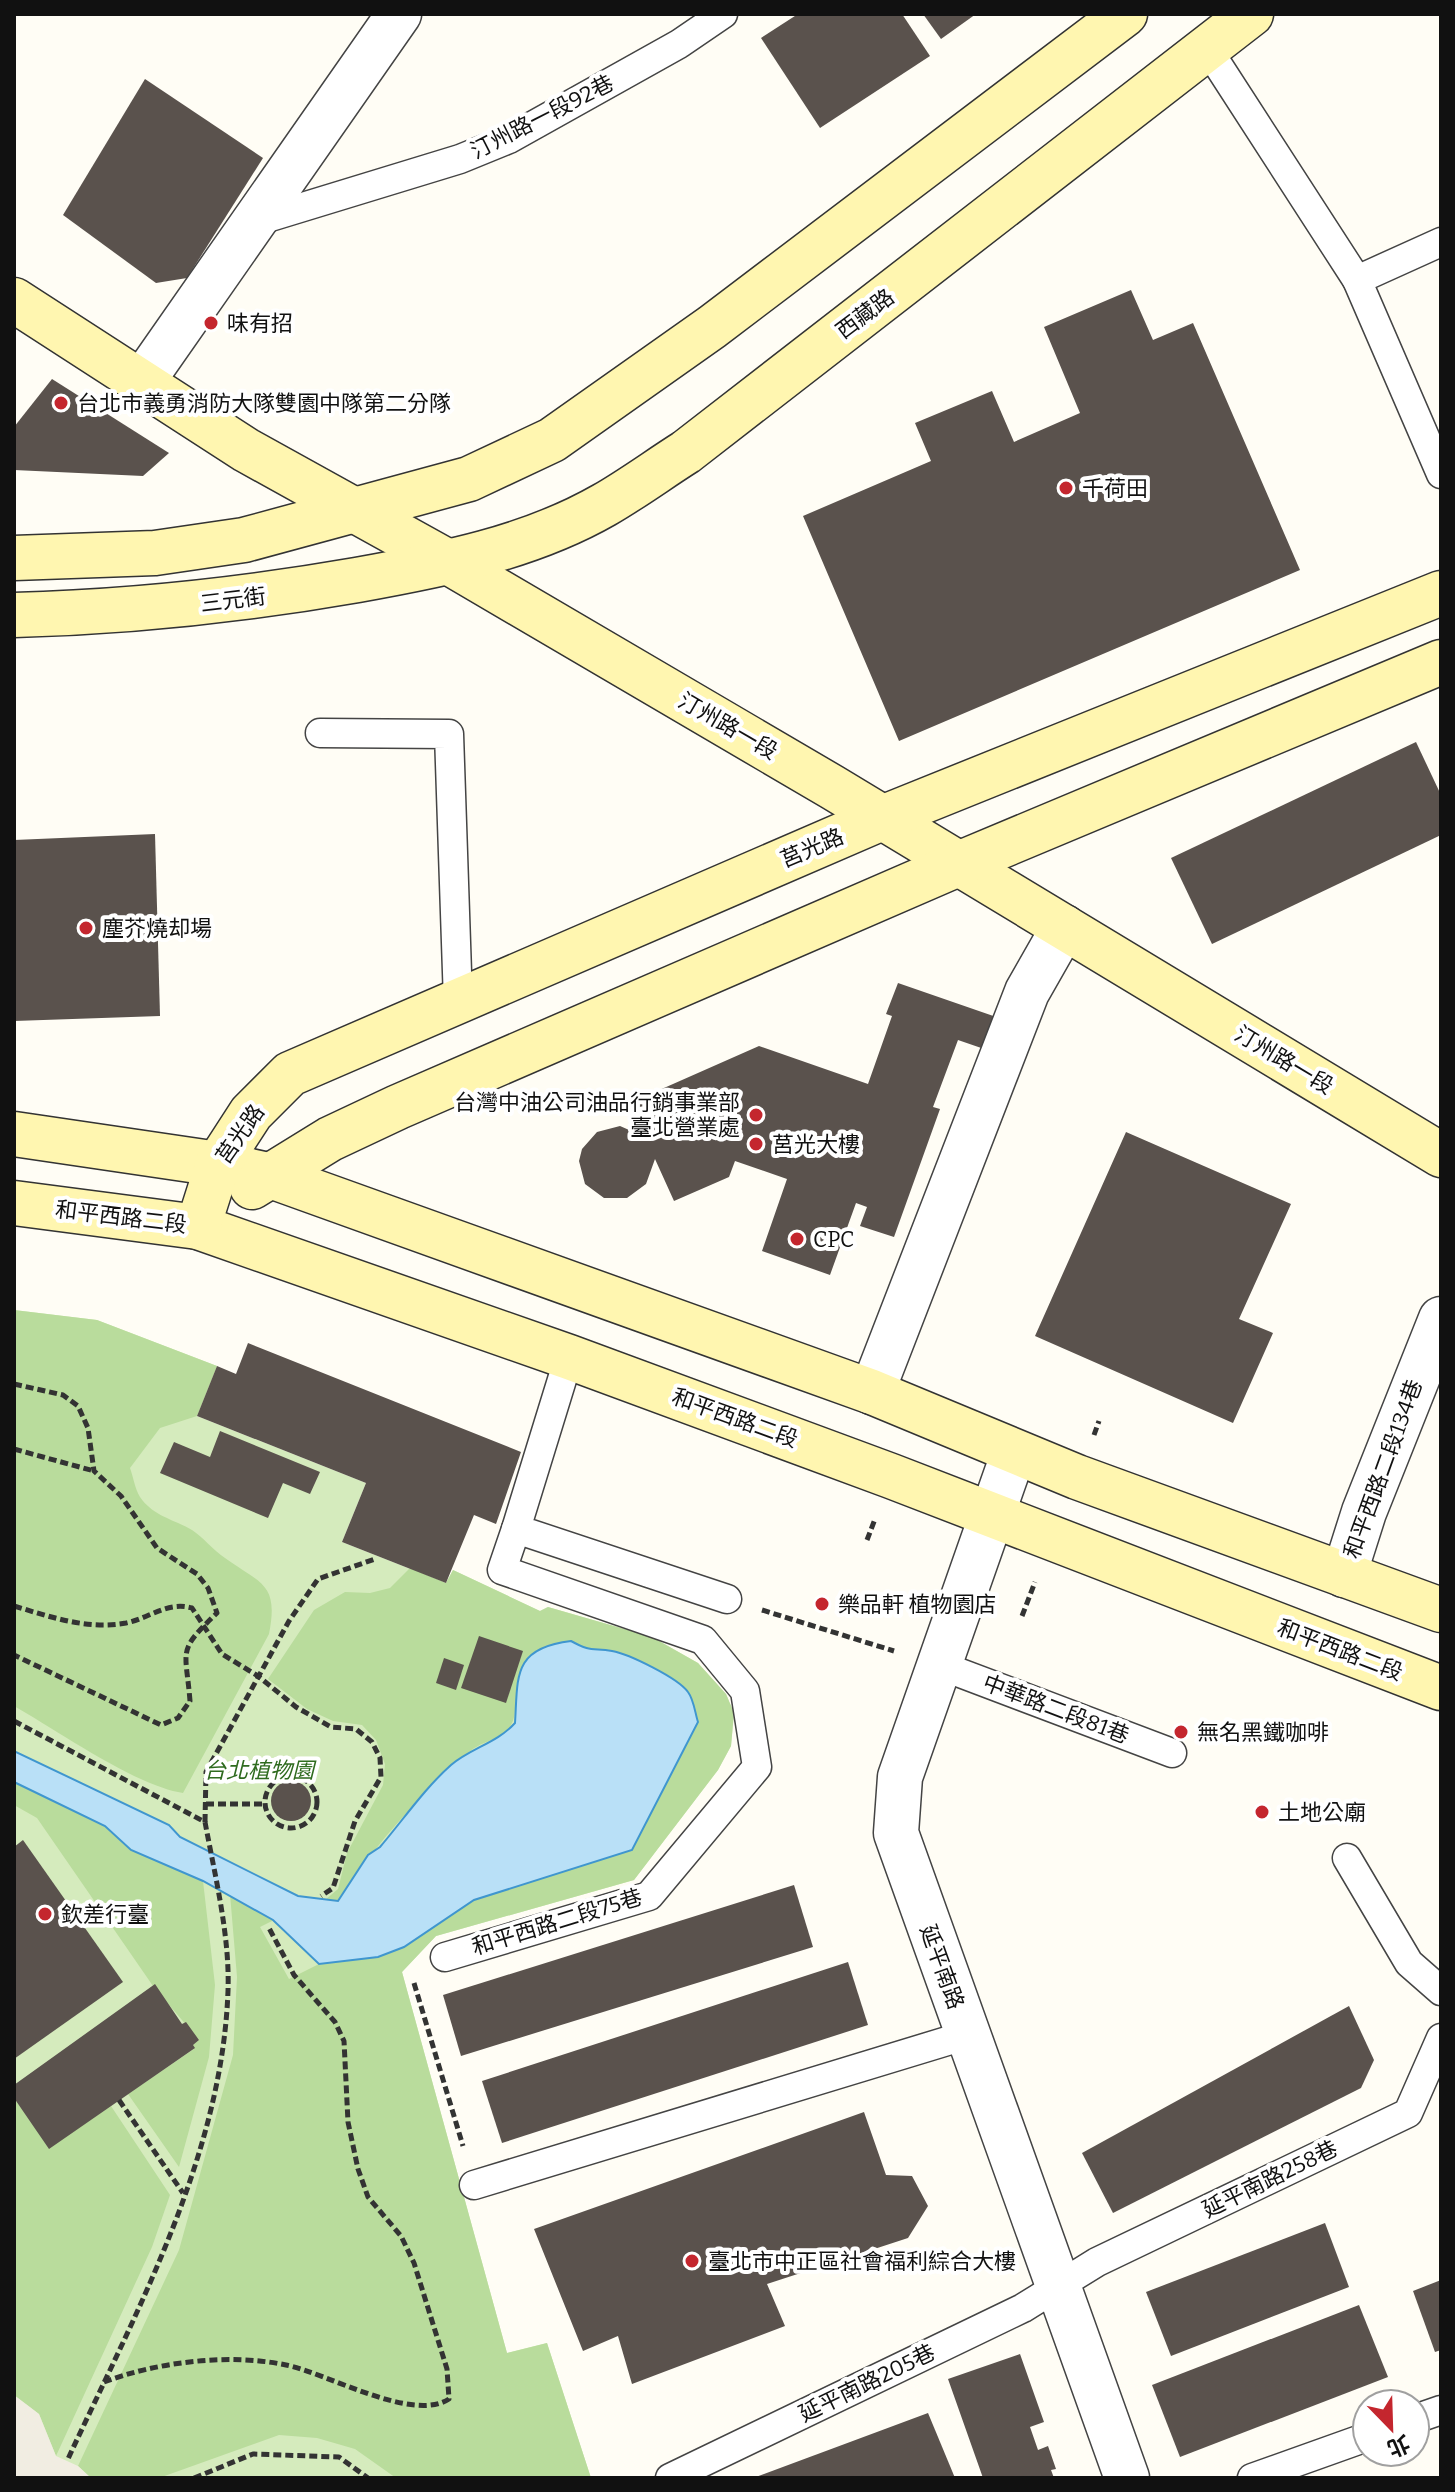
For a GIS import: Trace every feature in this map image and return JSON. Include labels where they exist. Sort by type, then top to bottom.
[{"type":"street","points":[[14,558],[155,553],[244,540],[469,479],[552,440],[712,327],[1125,14]]},
{"type":"street","name":"西藏路","points":[[450,563],[526,539],[603,506],[686,452],[1251,14]]},
{"type":"street","points":[[142,382],[257,221],[387,18]]},
{"type":"street","name":"汀州路一段","points":[[14,300],[246,450],[450,563],[882,818],[1441,1155]]},
{"type":"street","name":"三元街","points":[[14,615],[117,612],[246,600],[450,563]]},
{"type":"street","name":"莒光路","points":[[198,1227],[218,1164],[251,1113],[290,1074],[882,818],[1441,593]]},
{"type":"street","name":"莒光路","points":[[198,1227],[268,1175],[330,1139],[398,1107],[956,865],[1441,662]]},
{"type":"street","points":[[872,1392],[1027,992],[1064,927]]},
{"type":"street","points":[[14,1134],[218,1164],[268,1175],[872,1392],[1014,1452],[1441,1610]]},
{"type":"street","name":"和平西路二段","points":[[14,1203],[198,1227],[569,1357],[1441,1688]]},
{"type":"street","name":"和平西路二段134巷","points":[[1344,1575],[1364,1512],[1441,1319]]},
{"type":"street","name":"延平南路","points":[[1014,1452],[989,1514],[900,1777],[896,1833],[967,2035],[1060,2283],[1127,2478]]},
{"type":"lane","name":"汀州路一段92巷","points":[[257,221],[460,159],[509,139],[679,44],[723,14]]},
{"type":"lane","points":[[1207,48],[1357,280],[1441,474]]},
{"type":"lane","points":[[1357,280],[1441,242]]},
{"type":"lane","points":[[320,733],[449,734],[458,1002]]},
{"type":"lane","name":"和平西路二段75巷","points":[[445,1957],[649,1896],[757,1767],[745,1691],[703,1640],[502,1570],[569,1357]]},
{"type":"lane","points":[[516,1529],[727,1599]]},
{"type":"lane","name":"中華路二段81巷","points":[[939,1665],[1172,1753]]},
{"type":"lane","points":[[1347,1858],[1409,1963],[1441,1991]]},
{"type":"lane","points":[[474,2185],[967,2035]]},
{"type":"lane","name":"延平南路258巷","points":[[1060,2283],[1408,2113],[1441,2038]]},
{"type":"lane","name":"延平南路205巷","points":[[670,2478],[1023,2308],[1060,2283]]},
{"type":"lane","points":[[1252,2478],[1351,2443]]},
{"type":"path","points":[[14,1384],[63,1395],[78,1406],[88,1428],[94,1471]]},
{"type":"path","points":[[14,1449],[94,1471],[121,1496],[157,1548],[197,1574],[208,1588],[217,1613],[189,1640],[183,1655],[190,1701],[178,1718],[161,1725],[14,1655]]},
{"type":"path","points":[[67,2461],[162,2254],[221,2067],[228,1989],[205,1822],[206,1772],[289,1621],[318,1579],[375,1559]]},
{"type":"path","points":[[727,1599],[939,1665]]},
{"type":"path","points":[[14,1606],[75,1624],[126,1623],[177,1604],[192,1608],[222,1654],[258,1676],[296,1707],[331,1727],[356,1729],[372,1742],[380,1758],[381,1777],[355,1821],[333,1888],[321,1896]]},
{"type":"path","points":[[14,1721],[205,1822]]},
{"type":"path","points":[[293,1776],[310,1783],[316,1799],[312,1816],[298,1827],[280,1825],[267,1813],[265,1804],[269,1787],[276,1780],[293,1776]]},
{"type":"path","points":[[206,1804],[265,1804]]},
{"type":"path","points":[[103,2383],[149,2368],[230,2361],[285,2365],[401,2403],[438,2407],[449,2399],[447,2369],[414,2263],[401,2236],[368,2197],[358,2169],[348,2122],[344,2041],[335,2022],[294,1975],[269,1928]]},
{"type":"path","name":"和平西路二段75巷","points":[[445,1957],[412,1974],[474,2185]]},
{"type":"path","points":[[119,2100],[183,2193]]},
{"type":"path","points":[[194,2478],[253,2454],[339,2457],[368,2478]]},
{"type":"green space","name":"台北植物園","points":[[14,1310],[97,1320],[217,1366],[197,1416],[366,1483],[342,1542],[446,1583],[453,1570],[540,1611],[548,1607],[652,1637],[698,1663],[726,1694],[734,1713],[731,1746],[718,1770],[634,1880],[436,1936],[402,1972],[507,2353],[547,2343],[591,2478],[14,2478]]},
{"type":"green space","points":[[14,1310],[97,1320],[217,1366],[197,1416],[160,1428],[130,1468],[138,1494],[145,1503],[157,1513],[192,1530],[257,1580],[269,1594],[271,1604],[269,1634],[183,1793],[120,1769],[14,1706]]},
{"type":"green space","points":[[410,1568],[446,1583],[453,1570],[540,1611],[548,1607],[652,1637],[698,1663],[726,1694],[734,1713],[731,1746],[718,1770],[634,1880],[436,1936],[402,1972],[507,2353],[547,2343],[591,2478],[396,2478],[355,2449],[317,2438],[279,2435],[159,2478],[91,2478],[78,2466],[179,2250],[233,2055],[237,1977],[230,1894],[274,1920],[260,1927],[289,1979],[319,1964],[378,1957],[404,1947],[473,1900],[509,1886],[698,1722],[688,1692],[613,1651],[592,1652],[570,1641],[515,1709],[510,1727],[469,1752],[415,1804],[382,1842],[338,1902],[325,1900],[338,1889],[347,1853],[383,1785],[385,1764],[376,1740],[362,1725],[333,1721],[307,1709],[268,1679],[314,1610],[345,1592],[370,1593],[390,1588]]},
{"type":"green space","points":[[14,1782],[105,1826],[131,1850],[203,1881],[215,1985],[209,2057],[179,2167],[128,2094],[194,2049],[193,2045],[199,2040],[153,1986],[37,1818],[14,1805]]},
{"type":"green space","points":[[14,2098],[49,2148],[111,2106],[170,2195],[152,2247],[56,2456],[39,2414],[14,2395]]},
{"type":"shaded area","points":[[14,2395],[39,2414],[56,2456],[78,2466],[91,2478],[14,2478]]},
{"type":"water","points":[[571,1641],[587,1648],[620,1653],[653,1667],[683,1686],[693,1703],[698,1722],[632,1850],[474,1900],[404,1947],[378,1957],[319,1964],[273,1920],[203,1881],[131,1850],[105,1826],[14,1782],[14,1751],[169,1825],[180,1837],[298,1896],[338,1901],[368,1855],[380,1847],[441,1774],[515,1723],[518,1679],[528,1658],[538,1650]]},
{"type":"building","points":[[798,14],[902,14],[930,56],[820,128],[761,38]]},
{"type":"building","points":[[923,14],[976,14],[941,39]]},
{"type":"building","points":[[145,79],[263,158],[187,278],[156,283],[63,215]]},
{"type":"building","name":"千荷田","points":[[1131,290],[1153,340],[1193,323],[1300,570],[899,741],[803,516],[931,461],[915,423],[992,391],[1014,442],[1080,413],[1044,327]]},
{"type":"building","name":"台北市義勇消防大隊雙園中隊第二分隊","points":[[52,379],[169,453],[143,476],[14,470],[14,427]]},
{"type":"building","points":[[1416,742],[1441,795],[1441,835],[1212,944],[1171,858]]},
{"type":"building","name":"塵芥燒却場","points":[[155,834],[160,1016],[14,1021],[14,840]]},
{"type":"building","name":"莒光大樓","points":[[898,983],[1002,1019],[990,1051],[958,1040],[933,1107],[940,1109],[894,1237],[860,1226],[867,1207],[856,1203],[830,1275],[762,1251],[787,1179],[735,1161],[729,1177],[674,1201],[655,1159],[646,1184],[627,1198],[604,1198],[585,1184],[579,1161],[582,1149],[597,1132],[620,1126],[645,1137],[630,1103],[759,1046],[868,1084],[892,1016],[886,1014]]},
{"type":"building","points":[[1126,1132],[1291,1204],[1239,1319],[1273,1333],[1233,1423],[1035,1336]]},
{"type":"building","points":[[248,1343],[521,1452],[496,1524],[474,1515],[446,1583],[342,1542],[366,1483],[197,1416],[217,1366],[236,1374]]},
{"type":"building","points":[[220,1431],[320,1472],[310,1494],[283,1483],[268,1518],[160,1473],[174,1442],[210,1457]]},
{"type":"building","points":[[479,1636],[523,1651],[506,1703],[461,1688]]},
{"type":"building","points":[[444,1658],[464,1665],[456,1690],[436,1683]]},
{"type":"building","points":[[291,1781],[305,1787],[311,1801],[305,1815],[291,1821],[277,1815],[271,1801],[277,1787]]},
{"type":"building","name":"欽差行臺","points":[[23,1840],[123,1982],[14,2059],[14,1847]]},
{"type":"building","points":[[794,1885],[813,1947],[461,2056],[443,1995]]},
{"type":"building","points":[[848,1962],[868,2025],[502,2143],[482,2081]]},
{"type":"building","points":[[155,1984],[182,2024],[186,2022],[199,2040],[193,2045],[195,2048],[49,2149],[14,2098],[14,2085]]},
{"type":"building","points":[[1349,2006],[1374,2060],[1361,2088],[1113,2213],[1082,2153]]},
{"type":"building","name":"臺北市中正區社會福利綜合大樓","points":[[864,2112],[886,2175],[912,2176],[928,2206],[908,2238],[767,2284],[785,2326],[632,2384],[618,2336],[583,2351],[534,2229]]},
{"type":"building","points":[[1325,2223],[1349,2287],[1171,2356],[1146,2292]]},
{"type":"building","points":[[1441,2280],[1441,2350],[1435,2352],[1413,2291]]},
{"type":"building","points":[[1359,2305],[1388,2377],[1351,2388],[1351,2391],[1180,2457],[1152,2385]]},
{"type":"building","points":[[1020,2354],[1044,2422],[1030,2427],[1038,2450],[1048,2446],[1056,2469],[1051,2470],[1054,2478],[983,2478],[948,2379]]},
{"type":"building","points":[[928,2413],[955,2478],[753,2478]]},
{"type":"place","name":"味有招","points":[[211,323]]},
{"type":"place","name":"台北市義勇消防大隊雙園中隊第二分隊","points":[[61,403]]},
{"type":"place","name":"千荷田","points":[[1066,488]]},
{"type":"place","name":"塵芥燒却場","points":[[86,928]]},
{"type":"place","name":"台灣中油公司油品行銷事業部 臺北營業處","points":[[756,1115]]},
{"type":"place","name":"莒光大樓","points":[[756,1144]]},
{"type":"place","name":"CPC","points":[[797,1239]]},
{"type":"place","name":"樂品軒 植物園店","points":[[822,1604]]},
{"type":"place","name":"無名黑鐵咖啡","points":[[1181,1732]]},
{"type":"place","name":"土地公廟","points":[[1262,1812]]},
{"type":"place","name":"欽差行臺","points":[[45,1914]]},
{"type":"place","name":"臺北市中正區社會福利綜合大樓","points":[[692,2261]]}]
